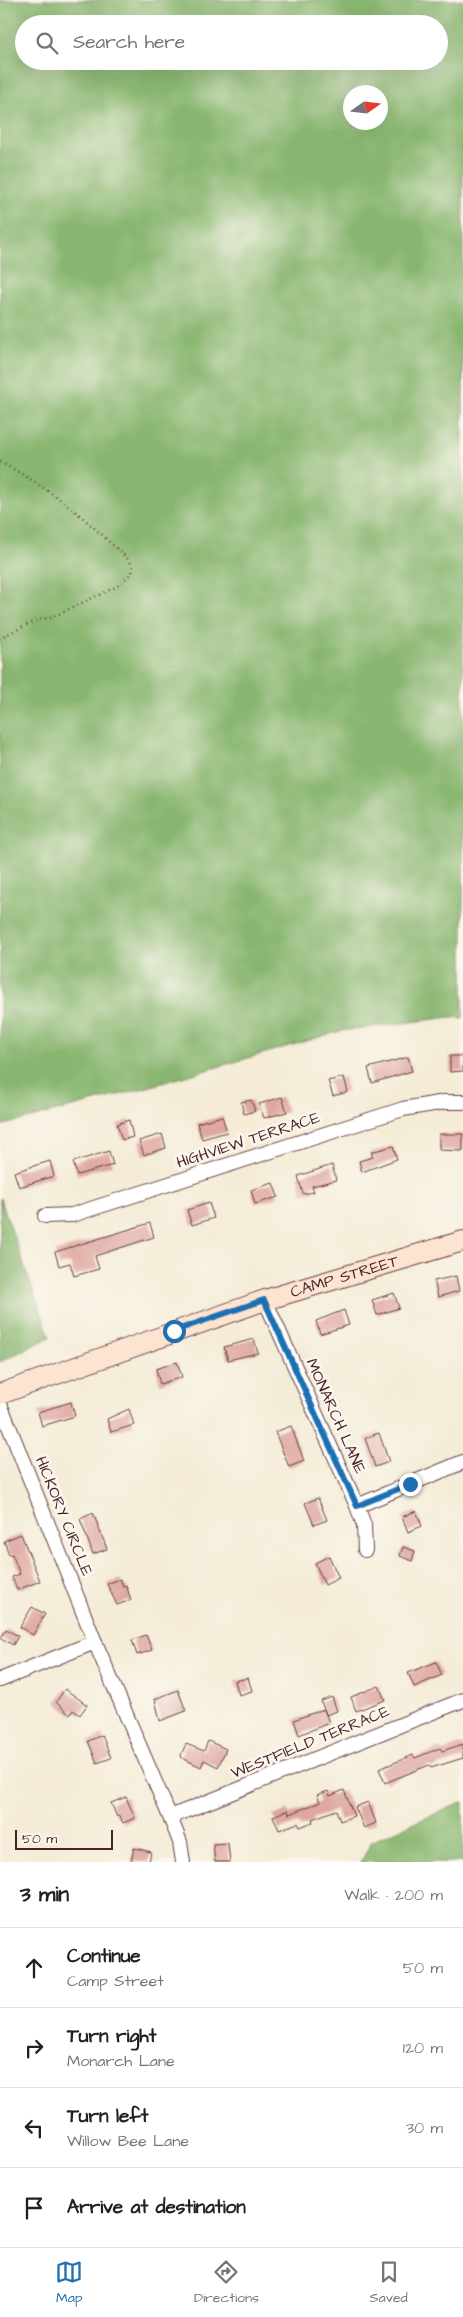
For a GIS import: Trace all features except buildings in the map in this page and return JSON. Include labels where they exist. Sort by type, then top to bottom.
[{"type":"street","name":"HIGHVIEW TERRACE","points":[[45,1216],[72,1215],[403,1109],[445,1102],[463,1102]]},
{"type":"street","name":"CAMP STREET","points":[[0,1394],[264,1300],[463,1241]]},
{"type":"street","name":"MONARCH LANE","points":[[264,1300],[357,1506],[364,1525],[365,1550]]},
{"type":"street","name":"HICKORY CIRCLE","points":[[0,1404],[95,1642],[180,1842],[183,1862]]},
{"type":"street","points":[[357,1506],[463,1462]]},
{"type":"street","points":[[0,1680],[95,1642]]},
{"type":"street","name":"WESTFIELD TERRACE","points":[[170,1817],[463,1700]]},
{"type":"path","points":[[0,462],[34,480],[55,494],[85,518],[127,557],[133,566],[132,573],[116,587],[72,606],[50,618],[37,620],[0,638]]},
{"type":"green space","points":[[0,0],[463,0],[463,1018],[451,1017],[341,1031],[145,1088],[0,1126]]},
{"type":"green space","points":[[0,1198],[50,1337],[0,1362]]},
{"type":"green space","points":[[463,1802],[463,1862],[361,1862],[372,1841]]},
{"type":"route","points":[[174,1331],[264,1300],[357,1506],[410,1484]]}]
